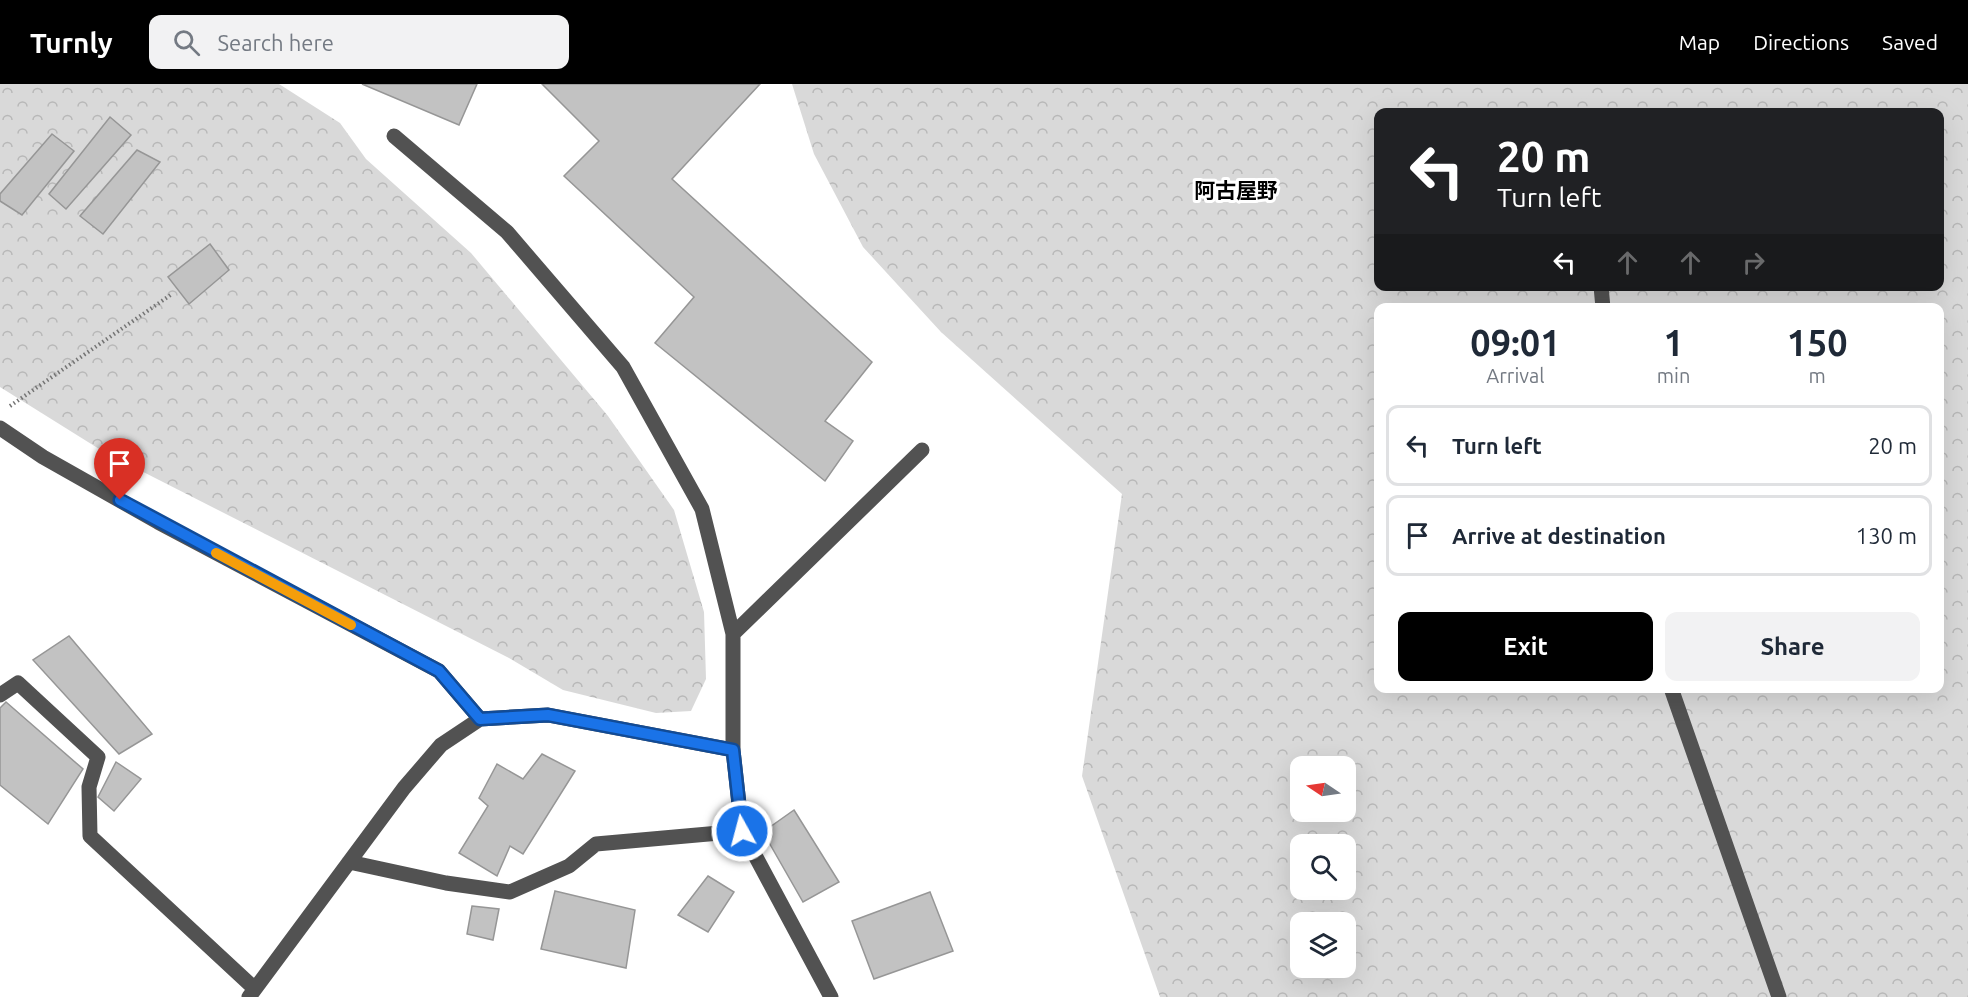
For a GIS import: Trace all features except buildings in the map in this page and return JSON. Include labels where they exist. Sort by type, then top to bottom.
[{"type":"street","points":[[394,136],[507,232],[623,367],[702,508],[733,634],[733,750],[742,831],[831,997]]},
{"type":"street","points":[[0,428],[43,457],[158,522],[439,671],[480,719]]},
{"type":"street","points":[[733,634],[922,450]]},
{"type":"street","points":[[0,695],[18,683],[98,757],[89,787],[90,836],[252,993],[404,788],[441,745],[480,719],[548,715],[733,750]]},
{"type":"street","points":[[1673,693],[1779,997]]},
{"type":"street","points":[[349,862],[446,883],[510,892],[569,866],[596,844],[742,831]]},
{"type":"path","points":[[10,407],[172,294]]},
{"type":"green space","points":[[0,84],[279,84],[340,123],[366,159],[471,253],[608,416],[674,510],[704,612],[706,679],[691,711],[656,713],[563,690],[509,658],[104,452],[0,387]]},
{"type":"green space","points":[[792,84],[1968,84],[1968,997],[1160,997],[1082,776],[1122,494],[941,332],[863,247],[814,154]]},
{"type":"tunnel","points":[[1580,84],[1582,108]]},
{"type":"slow traffic","points":[[216,553],[351,625]]},
{"type":"district","name":"阿古屋野","points":[[1236,190]]},
{"type":"route","points":[[120,500],[439,671],[480,719],[548,715],[733,750],[742,831]]}]
